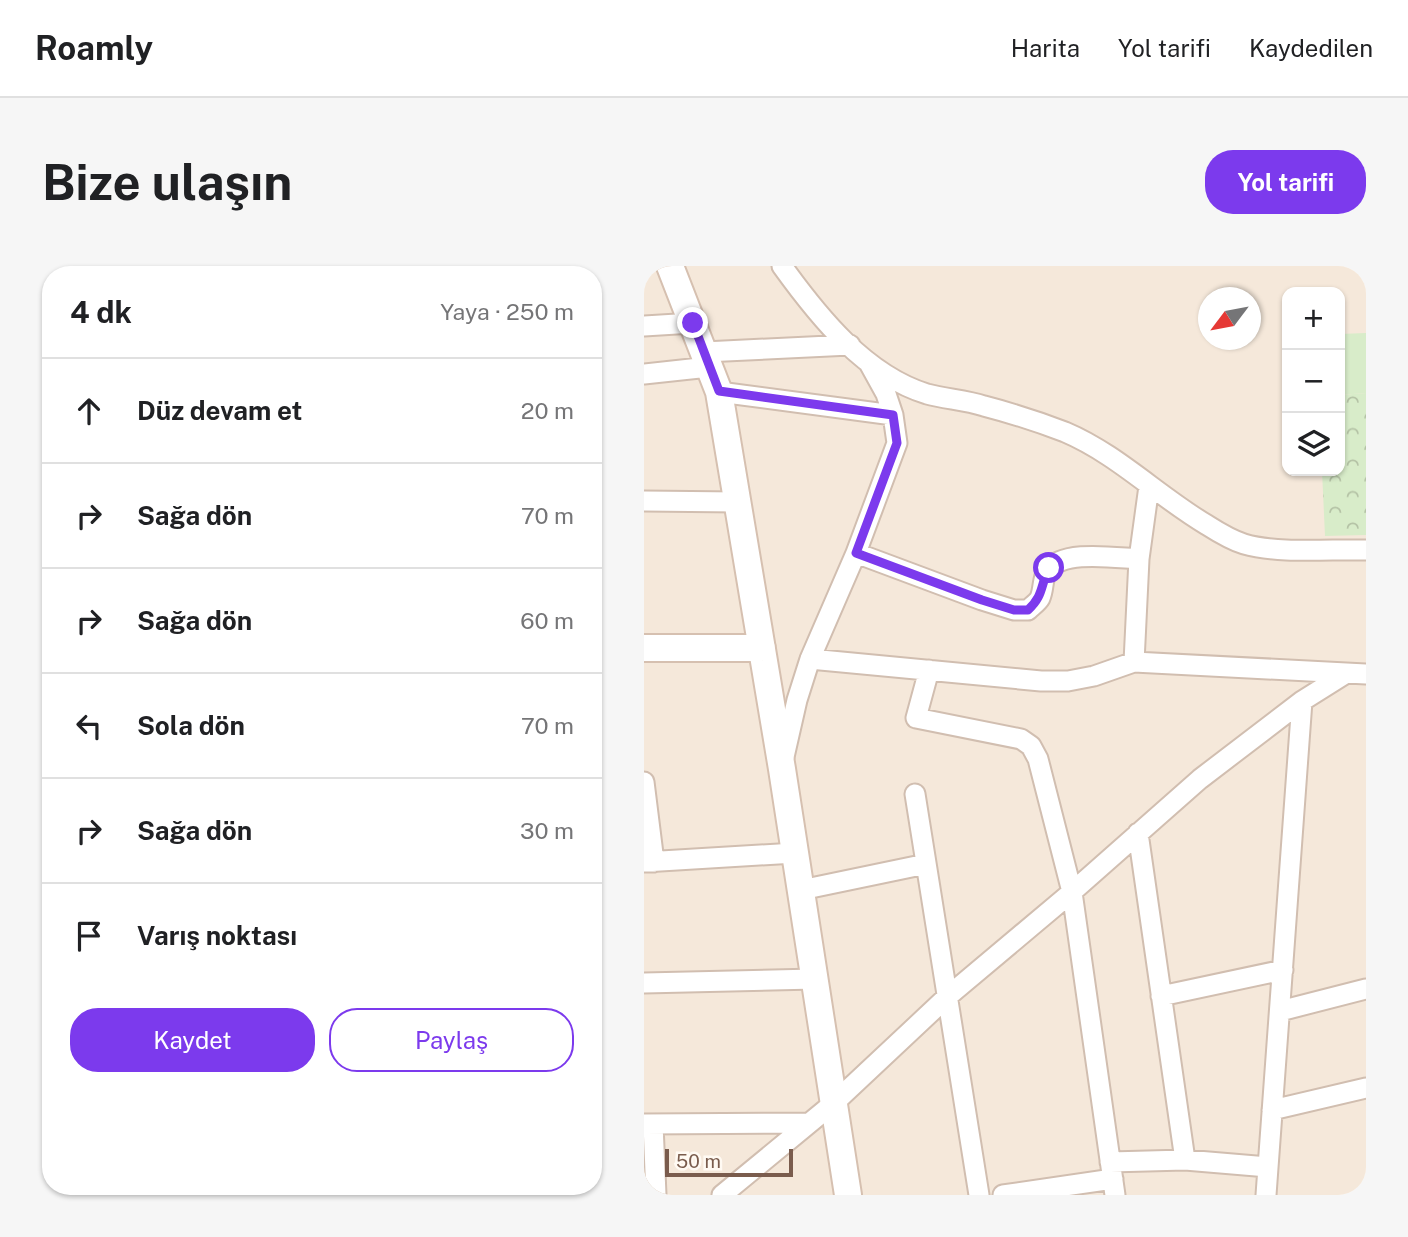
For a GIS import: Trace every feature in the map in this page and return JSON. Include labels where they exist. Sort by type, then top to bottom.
[{"type":"street","points":[[670,266],[711,370],[737,502],[782,768],[848,1195]]},
{"type":"street","points":[[782,266],[806,299],[850,345],[899,382],[926,394],[983,405],[1066,433],[1102,453],[1189,515],[1244,544],[1272,549],[1366,550]]},
{"type":"street","points":[[644,326],[693,323]]},
{"type":"street","points":[[644,374],[711,370],[850,345]]},
{"type":"street","points":[[782,768],[797,700],[810,659],[856,553],[897,443],[893,415],[886,394],[868,361]]},
{"type":"street","points":[[711,370],[893,415]]},
{"type":"street","points":[[1134,662],[1139,559],[1149,486]]},
{"type":"street","points":[[644,501],[737,502]]},
{"type":"street","points":[[856,553],[1014,610],[1028,610],[1040,599],[1043,580],[1049,568],[1061,561],[1080,556],[1139,559]]},
{"type":"street","points":[[644,648],[762,648]]},
{"type":"street","points":[[810,659],[1041,681],[1068,681],[1094,676],[1134,662],[1366,675]]},
{"type":"street","points":[[929,670],[916,718],[1021,739],[1031,746],[1038,759],[1072,892],[1113,1179]]},
{"type":"street","points":[[722,1195],[835,1102],[947,997],[1200,779],[1302,701],[1345,674]]},
{"type":"street","points":[[1266,1195],[1302,701]]},
{"type":"street","points":[[644,782],[649,862],[795,853]]},
{"type":"street","points":[[915,794],[979,1195]]},
{"type":"street","points":[[1138,833],[1185,1160]]},
{"type":"street","points":[[801,890],[926,864]]},
{"type":"street","points":[[1161,996],[1283,970]]},
{"type":"street","points":[[644,983],[815,979]]},
{"type":"street","points":[[1280,1010],[1366,989]]},
{"type":"street","points":[[1272,1110],[1366,1088]]},
{"type":"street","points":[[656,1195],[649,1124],[809,1124]]},
{"type":"street","points":[[1003,1195],[1113,1179],[1185,1160],[1268,1167]]},
{"type":"shaded area","points":[[644,266],[1366,266],[1366,1195],[644,1195]]},
{"type":"green space","points":[[1366,333],[1366,393],[1345,395],[1345,334]]},
{"type":"green space","points":[[1366,393],[1366,535],[1325,536],[1322,476],[1345,476],[1345,395]]},
{"type":"route","points":[[693,323],[719,391],[893,415],[897,443],[856,553],[1014,610],[1028,610],[1040,599],[1043,580],[1049,568]]}]
